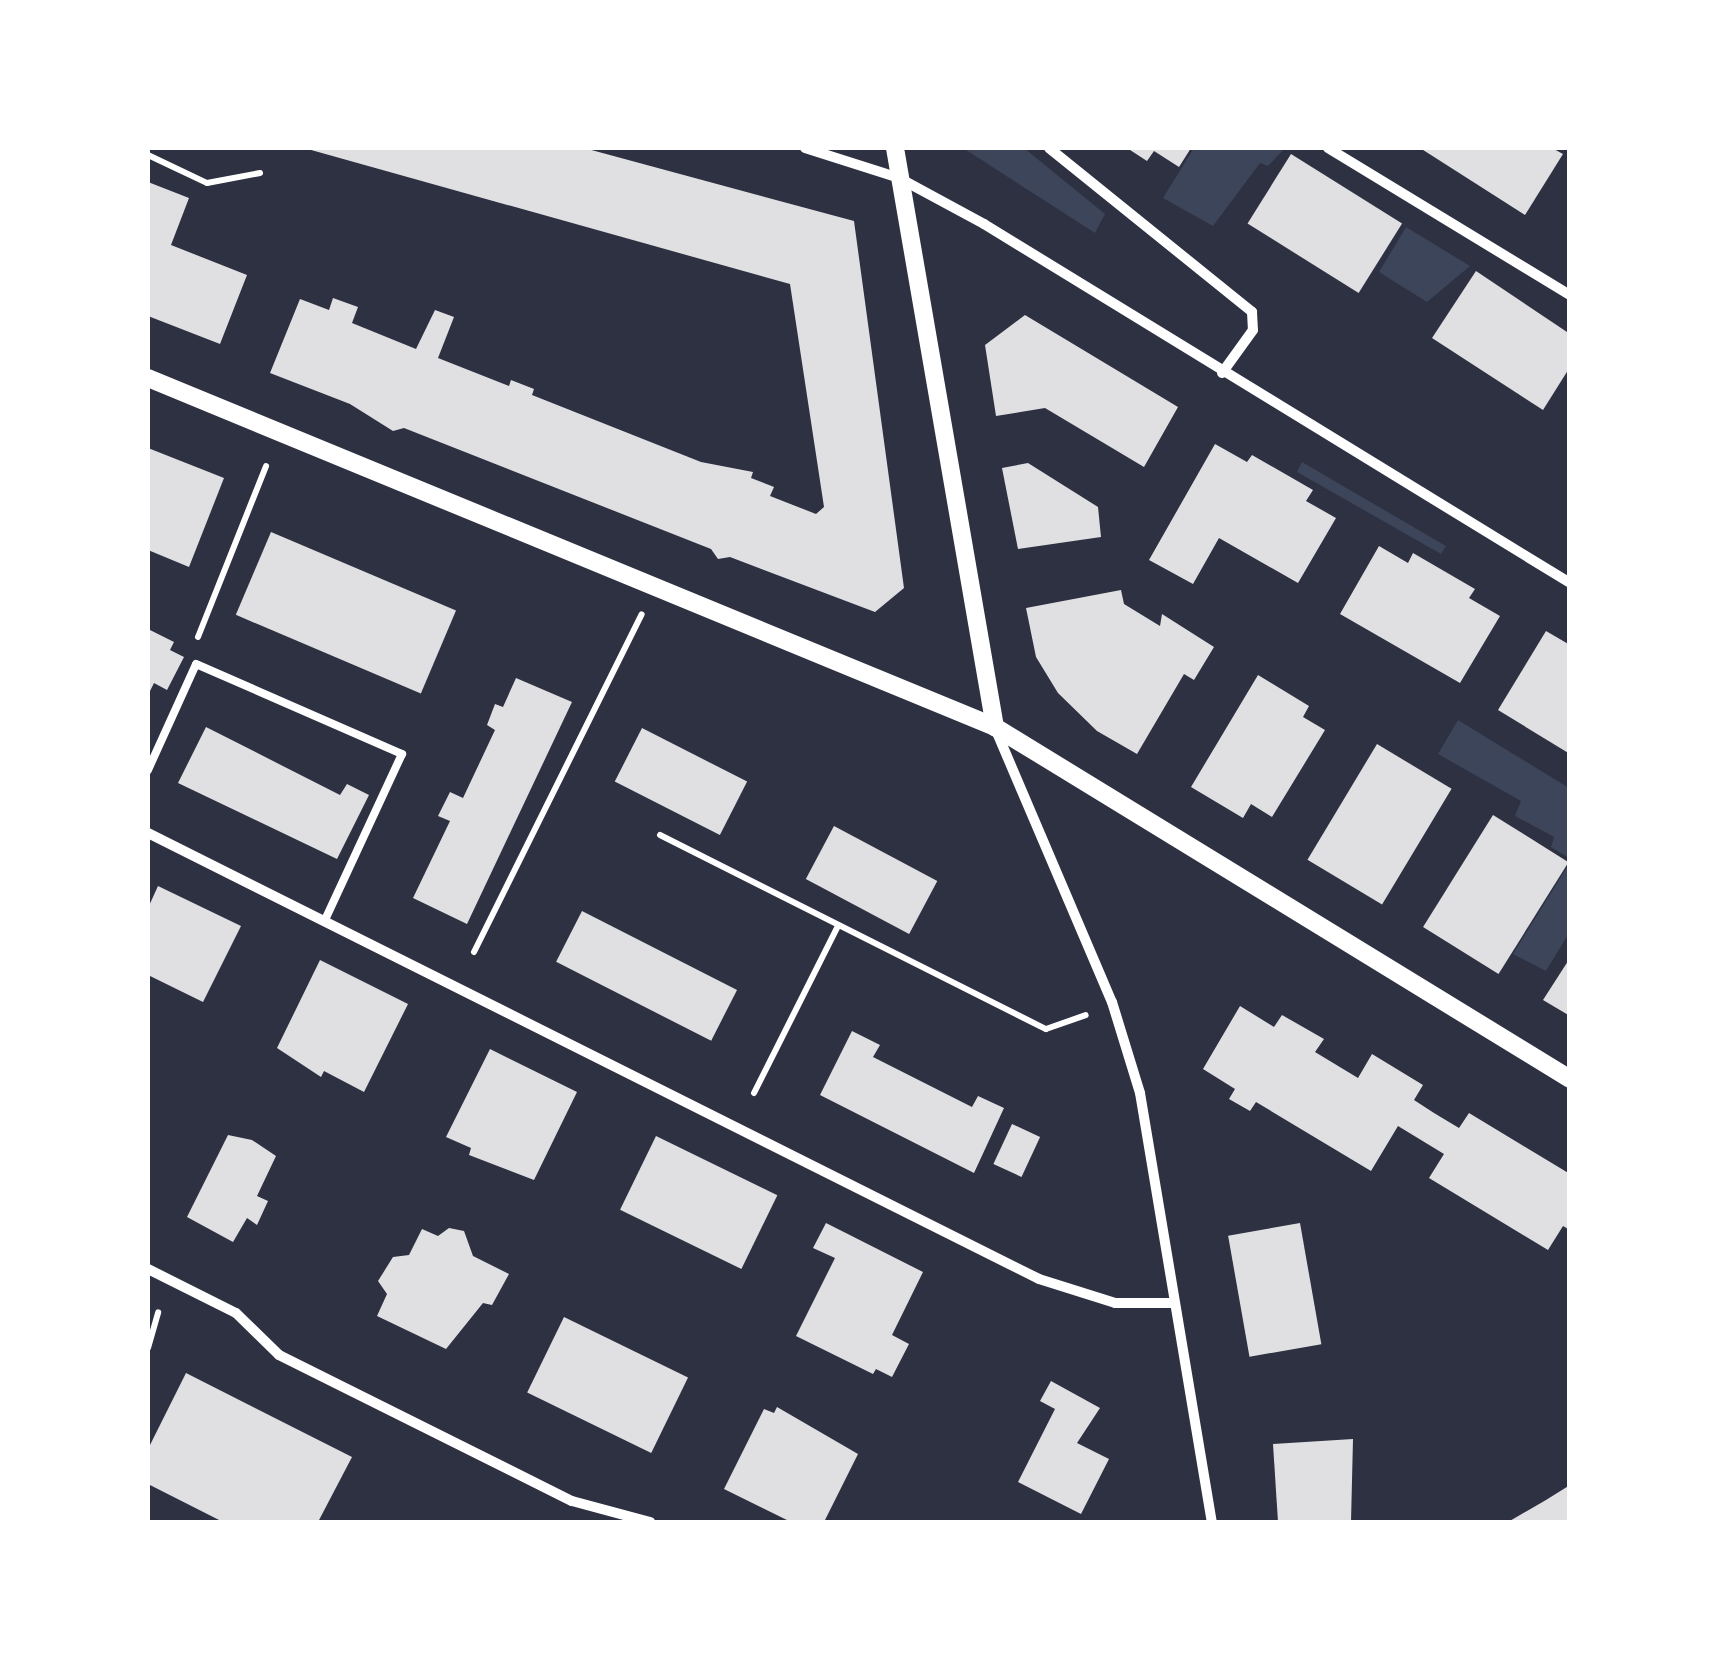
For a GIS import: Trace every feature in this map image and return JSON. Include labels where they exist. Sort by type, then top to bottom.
[{"type":"street","points":[[805,148],[899,178],[1570,583]]},
{"type":"street","points":[[896,148],[995,726],[1118,1020],[1140,1093],[1212,1522]]},
{"type":"street","points":[[1049,148],[1252,312],[1253,330],[1222,373]]},
{"type":"street","points":[[1328,148],[1570,295]]},
{"type":"street","points":[[148,378],[995,726],[1570,1079]]},
{"type":"street","points":[[148,833],[1039,1279],[1114,1303],[1174,1303]]},
{"type":"street","points":[[148,1268],[236,1313],[296,1364],[572,1501],[650,1522]]},
{"type":"lane","points":[[148,770],[196,664],[402,754],[326,920]]},
{"type":"path","points":[[148,155],[207,184],[260,173]]},
{"type":"path","points":[[196,644],[266,466]]},
{"type":"path","points":[[474,952],[645,608]]},
{"type":"path","points":[[660,834],[1046,1029],[1092,1013]]},
{"type":"path","points":[[754,1092],[838,926]]},
{"type":"path","points":[[148,1348],[158,1312]]},
{"type":"shaded area","points":[[963,148],[1024,148],[1105,214],[1095,233]]},
{"type":"shaded area","points":[[1194,148],[1285,148],[1268,166],[1260,163],[1213,226],[1163,198]]},
{"type":"shaded area","points":[[1406,227],[1470,266],[1427,302],[1379,272]]},
{"type":"shaded area","points":[[1302,462],[1446,546],[1441,554],[1297,472]]},
{"type":"shaded area","points":[[1458,720],[1569,788],[1569,858],[1551,847],[1554,837],[1515,816],[1521,801],[1438,754]]},
{"type":"shaded area","points":[[1569,864],[1569,933],[1546,971],[1513,954]]},
{"type":"building","points":[[304,148],[584,148],[854,221],[904,588],[875,612],[730,557],[718,559],[711,549],[404,428],[393,431],[350,404],[270,373],[300,299],[329,310],[333,298],[358,307],[352,323],[416,349],[435,310],[454,317],[438,358],[509,386],[511,380],[534,389],[532,395],[701,462],[753,472],[751,478],[774,487],[770,496],[816,514],[824,507],[790,284]]},
{"type":"building","points":[[1127,148],[1191,148],[1179,167],[1154,151],[1147,161]]},
{"type":"building","points":[[1420,148],[1552,148],[1563,154],[1525,215]]},
{"type":"building","points":[[1291,154],[1402,223],[1359,293],[1248,224]]},
{"type":"building","points":[[148,182],[189,198],[171,245],[247,275],[220,344],[148,316]]},
{"type":"building","points":[[1476,271],[1570,334],[1570,367],[1543,410],[1432,338]]},
{"type":"building","points":[[1025,315],[1178,407],[1144,467],[1045,408],[996,416],[985,345]]},
{"type":"building","points":[[1215,444],[1247,462],[1252,455],[1313,490],[1306,501],[1336,518],[1298,583],[1219,538],[1193,584],[1149,560]]},
{"type":"building","points":[[148,448],[224,478],[189,567],[148,550]]},
{"type":"building","points":[[1028,463],[1098,507],[1101,537],[1018,549],[1002,468]]},
{"type":"building","points":[[271,532],[456,611],[421,693],[236,615]]},
{"type":"building","points":[[1379,546],[1408,563],[1413,553],[1475,589],[1469,598],[1500,616],[1460,683],[1340,614]]},
{"type":"building","points":[[1121,590],[1124,604],[1160,626],[1162,614],[1214,647],[1194,680],[1184,674],[1137,754],[1097,731],[1058,693],[1036,657],[1026,608]]},
{"type":"building","points":[[148,629],[174,642],[170,650],[184,657],[167,690],[154,683],[148,695]]},
{"type":"building","points":[[1546,631],[1570,645],[1570,754],[1498,710]]},
{"type":"building","points":[[1258,675],[1309,706],[1303,717],[1325,730],[1272,817],[1251,804],[1243,818],[1191,787]]},
{"type":"building","points":[[516,678],[572,702],[467,924],[413,898],[450,821],[438,816],[450,792],[463,798],[495,730],[487,725],[495,704],[503,707]]},
{"type":"building","points":[[206,727],[340,795],[347,784],[369,795],[337,859],[178,783]]},
{"type":"building","points":[[642,728],[747,782],[720,835],[615,781]]},
{"type":"building","points":[[1377,744],[1452,789],[1382,905],[1307,860]]},
{"type":"building","points":[[1493,815],[1568,862],[1499,974],[1423,927]]},
{"type":"building","points":[[834,826],[937,881],[909,934],[806,879]]},
{"type":"building","points":[[158,886],[241,926],[203,1002],[148,975],[148,908]]},
{"type":"building","points":[[582,911],[737,990],[711,1041],[556,962]]},
{"type":"building","points":[[1570,958],[1570,1016],[1543,1000]]},
{"type":"building","points":[[320,960],[408,1004],[364,1092],[324,1071],[321,1077],[277,1048]]},
{"type":"building","points":[[1240,1006],[1274,1027],[1282,1015],[1324,1039],[1315,1052],[1358,1078],[1372,1054],[1423,1085],[1414,1100],[1434,1113],[1459,1128],[1469,1113],[1570,1174],[1570,1230],[1563,1226],[1548,1250],[1429,1178],[1444,1154],[1398,1126],[1371,1171],[1256,1102],[1250,1111],[1229,1099],[1235,1089],[1203,1069]]},
{"type":"building","points":[[852,1031],[880,1045],[873,1057],[972,1107],[978,1096],[1004,1108],[974,1173],[820,1095]]},
{"type":"building","points":[[490,1049],[577,1092],[534,1180],[469,1155],[471,1148],[446,1137]]},
{"type":"building","points":[[1012,1124],[1040,1137],[1022,1177],[993,1164]]},
{"type":"building","points":[[228,1135],[252,1140],[276,1156],[257,1196],[268,1201],[257,1225],[247,1218],[233,1242],[187,1217]]},
{"type":"building","points":[[656,1136],[777,1195],[741,1269],[620,1210]]},
{"type":"building","points":[[826,1223],[923,1272],[892,1335],[909,1344],[892,1377],[876,1369],[873,1374],[796,1336],[835,1258],[813,1248]]},
{"type":"building","points":[[1300,1223],[1321,1344],[1249,1357],[1228,1236]]},
{"type":"building","points":[[449,1228],[464,1231],[473,1256],[509,1274],[492,1305],[483,1303],[446,1349],[377,1316],[387,1294],[378,1281],[393,1257],[409,1255],[422,1229],[438,1236]]},
{"type":"building","points":[[564,1317],[688,1377],[651,1453],[527,1392]]},
{"type":"building","points":[[186,1373],[352,1457],[318,1522],[223,1522],[148,1484],[148,1449]]},
{"type":"building","points":[[1051,1381],[1100,1408],[1077,1443],[1109,1459],[1081,1514],[1018,1482],[1055,1409],[1040,1401]]},
{"type":"building","points":[[777,1407],[858,1454],[824,1522],[791,1522],[724,1489],[764,1409],[774,1413]]},
{"type":"building","points":[[1353,1439],[1351,1522],[1278,1522],[1273,1444]]},
{"type":"building","points":[[1570,1485],[1570,1522],[1508,1522],[1546,1500]]}]
